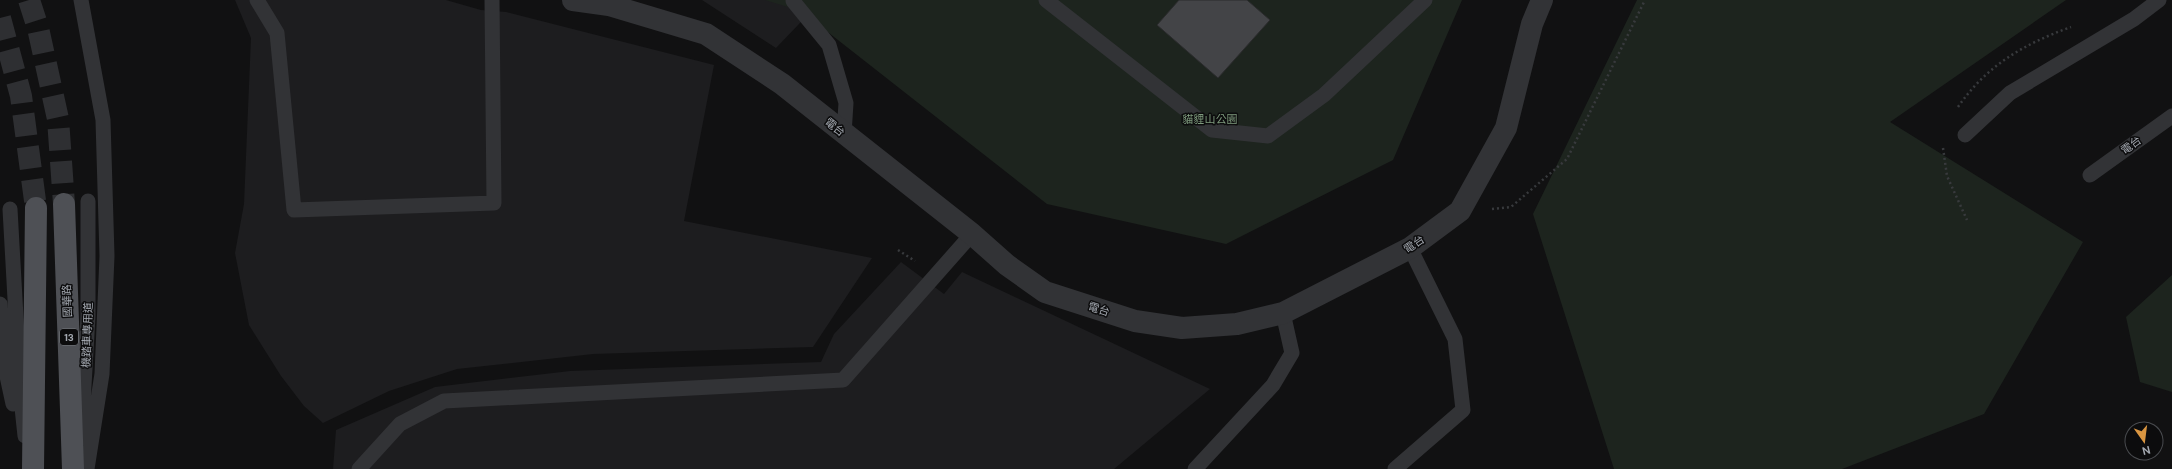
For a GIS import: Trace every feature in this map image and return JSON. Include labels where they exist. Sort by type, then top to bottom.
[{"type":"main road","name":"國華路","points":[[64,204],[73,469]]},
{"type":"main road","points":[[33,469],[36,208]]},
{"type":"street","name":"電台","points":[[573,0],[609,5],[706,34],[782,84],[972,234],[1007,265],[1045,292],[1135,321],[1182,328],[1237,324],[1283,313],[1410,248],[1460,211],[1506,128],[1532,24],[1542,0]]},
{"type":"lane","points":[[81,0],[103,120],[107,256],[102,374],[87,469]]},
{"type":"lane","points":[[257,0],[277,33],[294,210],[494,203],[492,0]]},
{"type":"lane","points":[[793,0],[829,45],[846,103],[844,134]]},
{"type":"lane","points":[[1046,0],[1212,130],[1268,136],[1324,95],[1425,0]]},
{"type":"lane","points":[[1965,135],[2010,93],[2134,18],[2159,0]]},
{"type":"lane","name":"電台","points":[[2090,175],[2172,116]]},
{"type":"lane","name":"機踏車專用道","points":[[79,469],[88,316],[88,201]]},
{"type":"lane","points":[[10,209],[20,389],[28,469]]},
{"type":"lane","points":[[359,469],[400,424],[444,401],[843,380],[972,234]]},
{"type":"lane","points":[[1395,469],[1463,410],[1455,340],[1410,248]]},
{"type":"lane","points":[[0,304],[7,376],[28,469]]},
{"type":"lane","points":[[1195,469],[1273,385],[1292,353],[1283,313]]},
{"type":"path","points":[[1460,211],[1511,207],[1567,159],[1645,0]]},
{"type":"shaded area","points":[[235,0],[446,0],[481,10],[506,12],[714,65],[684,221],[872,258],[813,347],[593,354],[457,369],[389,391],[323,423],[304,406],[281,376],[249,325],[235,253],[244,204],[251,38]]},
{"type":"shaded area","points":[[702,0],[822,0],[776,48]]},
{"type":"shaded area","points":[[901,262],[944,294],[962,272],[1210,389],[1114,469],[333,469],[336,430],[435,387],[570,371],[821,362],[834,334]]},
{"type":"green space","name":"貓貍山公園","points":[[765,0],[1462,0],[1393,160],[1226,244],[1047,204],[801,11]]},
{"type":"green space","points":[[1637,0],[2066,0],[1890,122],[2083,242],[1984,414],[1842,469],[1614,469],[1533,214]]},
{"type":"green space","points":[[2172,275],[2172,392],[2140,382],[2126,317]]},
{"type":"building","points":[[1179,0],[1247,0],[1270,20],[1218,78],[1157,25]]},
{"type":"tunnel","points":[[29,0],[38,28],[58,119],[64,204]]},
{"type":"tunnel","points":[[0,18],[21,96],[36,208]]}]
